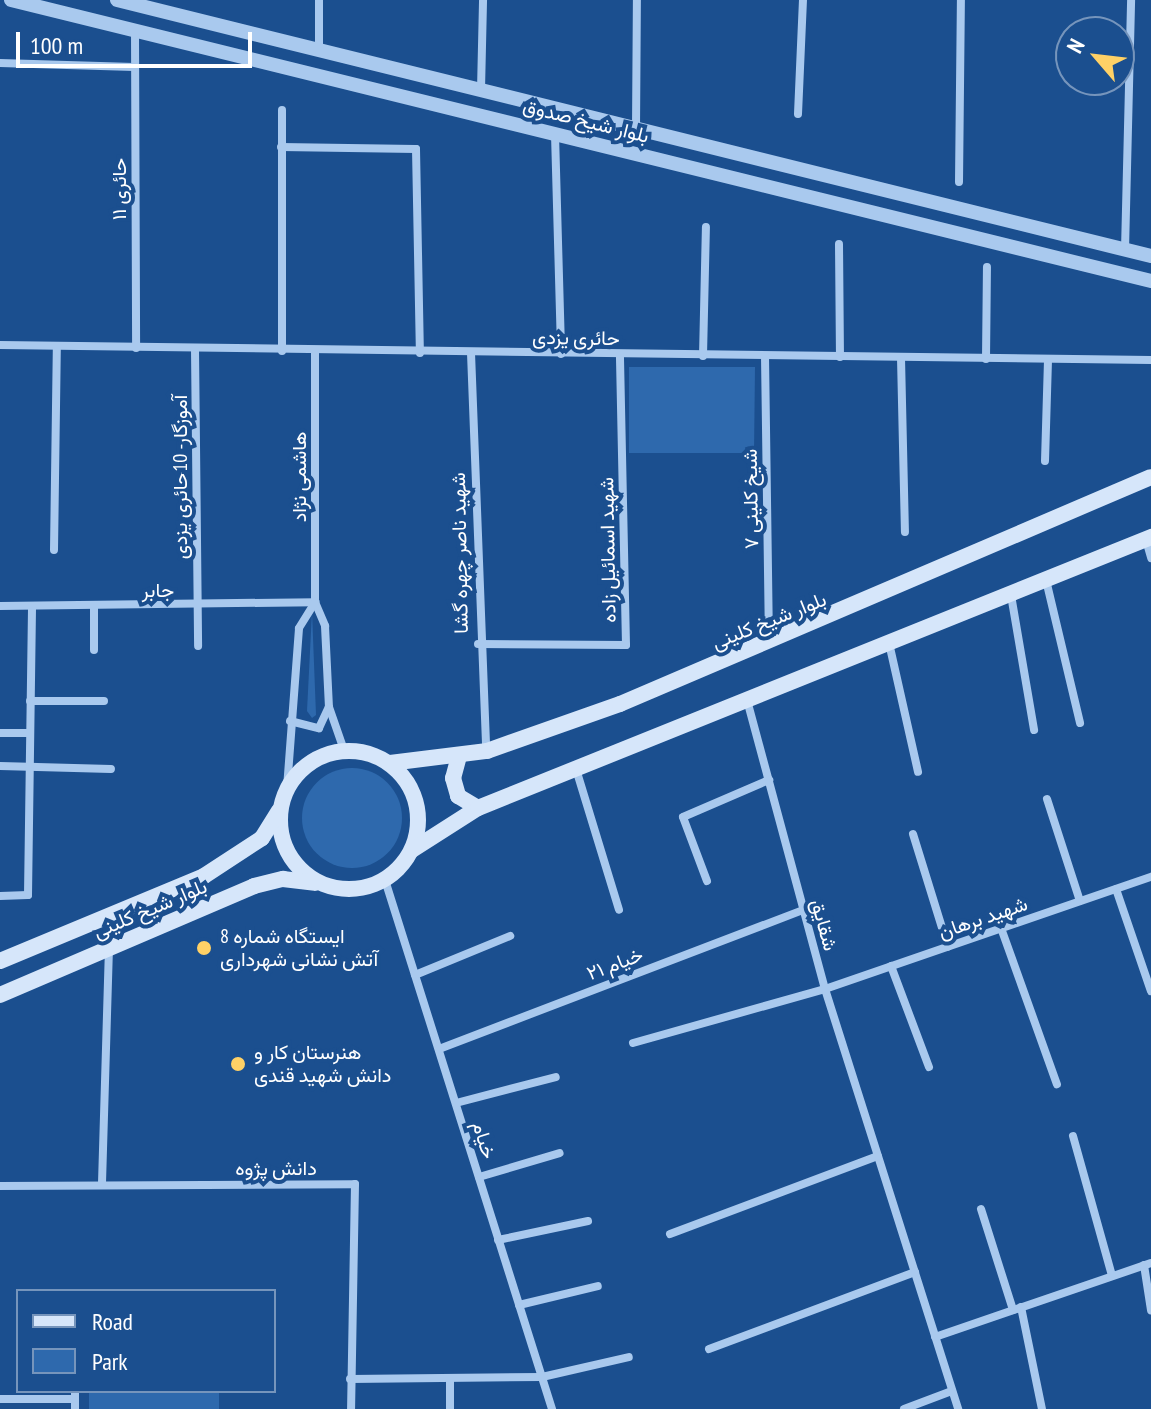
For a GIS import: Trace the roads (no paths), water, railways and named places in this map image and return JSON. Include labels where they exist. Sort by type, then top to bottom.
[{"type":"main road","name":"بلوار شیخ کلینی","points":[[390,763],[487,751],[769,642],[1151,477]]},
{"type":"main road","points":[[412,850],[417,805],[390,763],[344,750],[322,756],[287,788],[280,810],[288,854],[320,884],[342,890],[385,880],[412,850],[478,808],[1148,538]]},
{"type":"main road","points":[[459,756],[458,796],[478,808]]},
{"type":"main road","name":"بلوار شیخ کلینی","points":[[0,961],[204,876],[262,838],[280,810]]},
{"type":"main road","name":"بلوار شیخ کلینی","points":[[0,995],[254,886],[283,879],[320,884]]},
{"type":"main road","points":[[103,918],[109,948]]},
{"type":"street","name":"بلوار شیخ صدوق","points":[[11,0],[1151,281]]},
{"type":"street","name":"بلوار شیخ صدوق","points":[[117,0],[1151,256]]},
{"type":"street","points":[[319,0],[319,50]]},
{"type":"street","points":[[481,90],[483,0]]},
{"type":"street","points":[[636,129],[637,0]]},
{"type":"street","points":[[798,114],[803,0]]},
{"type":"street","points":[[959,182],[961,0]]},
{"type":"street","points":[[1125,250],[1131,0]]},
{"type":"street","name":"حائری ۱۱","points":[[135,30],[136,348]]},
{"type":"street","points":[[0,63],[134,67]]},
{"type":"street","points":[[282,110],[282,351]]},
{"type":"street","points":[[555,134],[561,354]]},
{"type":"street","points":[[281,147],[416,149],[420,353]]},
{"type":"street","points":[[703,356],[706,227]]},
{"type":"street","points":[[839,244],[840,357]]},
{"type":"street","points":[[986,359],[987,267]]},
{"type":"street","name":"حائری یزدی","points":[[0,345],[420,353],[1151,360]]},
{"type":"street","points":[[54,550],[57,346]]},
{"type":"street","name":"آموزگار- 10حائری یزدی","points":[[195,349],[198,646]]},
{"type":"street","name":"هاشمی نژاد","points":[[315,351],[315,602]]},
{"type":"street","name":"شهید ناصر چهره گشا","points":[[471,353],[478,644],[487,751]]},
{"type":"street","name":"شهید اسمائیل زاده","points":[[478,644],[626,645],[620,355]]},
{"type":"street","name":"شیخ کلینی ۷","points":[[765,356],[769,642]]},
{"type":"street","points":[[901,358],[905,532]]},
{"type":"street","points":[[1045,461],[1048,359]]},
{"type":"street","points":[[1148,538],[1151,558]]},
{"type":"street","points":[[1046,580],[1080,723]]},
{"type":"street","points":[[1010,594],[1034,730]]},
{"type":"street","points":[[315,602],[325,626],[329,707],[344,750]]},
{"type":"street","points":[[287,788],[299,628],[315,602]]},
{"type":"street","name":"جابر","points":[[0,606],[197,606],[315,602]]},
{"type":"street","points":[[0,896],[28,895],[32,606]]},
{"type":"street","points":[[94,606],[94,650]]},
{"type":"street","points":[[889,643],[918,772]]},
{"type":"street","name":"شقایق","points":[[747,700],[825,989],[958,1409]]},
{"type":"street","points":[[30,701],[104,701]]},
{"type":"street","points":[[290,721],[319,728],[329,707]]},
{"type":"street","points":[[0,733],[30,733]]},
{"type":"street","points":[[0,766],[111,769]]},
{"type":"street","points":[[576,769],[619,910]]},
{"type":"street","points":[[707,881],[683,817],[769,780]]},
{"type":"street","points":[[1047,799],[1080,901]]},
{"type":"street","points":[[913,834],[948,947]]},
{"type":"street","name":"شهید برهان","points":[[633,1043],[825,989],[1151,877]]},
{"type":"street","name":"خیام","points":[[385,880],[552,1409]]},
{"type":"street","points":[[1116,889],[1151,991]]},
{"type":"street","name":"خیام ۲۱","points":[[439,1049],[803,910]]},
{"type":"street","points":[[1001,928],[1057,1084]]},
{"type":"street","points":[[415,975],[510,936]]},
{"type":"street","points":[[102,1183],[109,948]]},
{"type":"street","points":[[891,966],[929,1067]]},
{"type":"street","points":[[456,1103],[556,1077]]},
{"type":"street","points":[[1073,1136],[1112,1276]]},
{"type":"street","points":[[479,1177],[560,1153]]},
{"type":"street","points":[[670,1234],[878,1156]]},
{"type":"street","name":"دانش پژوه","points":[[0,1186],[102,1183],[355,1184],[350,1379]]},
{"type":"street","points":[[981,1209],[1017,1308],[1042,1409]]},
{"type":"street","points":[[498,1240],[588,1221]]},
{"type":"street","points":[[935,1337],[1148,1264],[1151,1310]]},
{"type":"street","points":[[709,1349],[915,1272]]},
{"type":"street","points":[[519,1305],[598,1286]]},
{"type":"street","points":[[351,1409],[350,1379],[450,1381],[542,1377],[629,1357]]},
{"type":"street","points":[[450,1381],[450,1409]]},
{"type":"street","points":[[904,1409],[952,1391]]},
{"type":"street","points":[[0,1399],[75,1395],[75,1409]]},
{"type":"place","name":"ایستگاه شماره 8 آتش نشانی شهرداری","points":[[204,948]]},
{"type":"place","name":"هنرستان کار و دانش شهید قندی","points":[[238,1064]]}]
